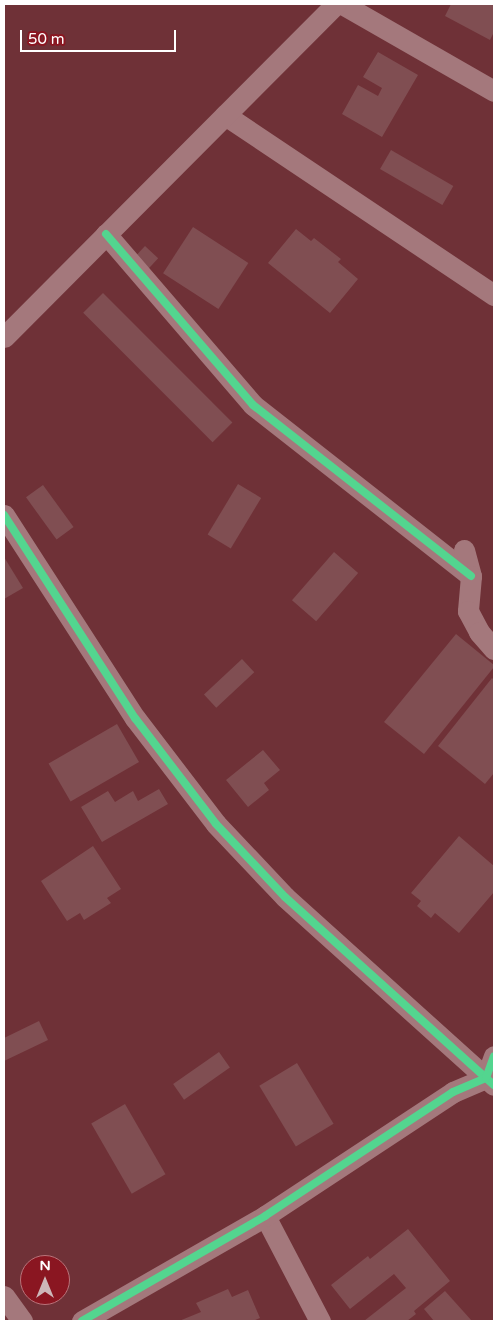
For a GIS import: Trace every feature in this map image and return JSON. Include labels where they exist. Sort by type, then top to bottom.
[{"type":"street","points":[[4,337],[336,4]]},
{"type":"street","points":[[342,4],[494,91]]},
{"type":"street","points":[[225,115],[494,295]]},
{"type":"street","points":[[106,234],[252,404],[471,576]]},
{"type":"street","points":[[4,515],[135,718],[216,824],[285,897],[490,1082]]},
{"type":"street","points":[[464,550],[471,576],[468,611],[479,632],[494,650]]},
{"type":"street","points":[[490,1082],[494,1056]]},
{"type":"street","points":[[82,1321],[265,1216],[453,1092],[490,1082]]},
{"type":"street","points":[[265,1216],[320,1321]]},
{"type":"street","points":[[4,1296],[22,1321]]},
{"type":"building","points":[[451,4],[494,4],[494,32],[490,40],[445,16]]},
{"type":"building","points":[[378,52],[418,75],[382,137],[342,114],[358,85],[378,96],[382,88],[363,77]]},
{"type":"building","points":[[391,150],[453,186],[442,205],[380,169]]},
{"type":"building","points":[[193,227],[248,263],[218,309],[163,273]]},
{"type":"building","points":[[296,229],[311,241],[314,238],[341,259],[338,262],[358,279],[330,313],[268,263]]},
{"type":"building","points":[[145,246],[158,258],[144,274],[131,261]]},
{"type":"building","points":[[103,293],[232,422],[213,442],[83,313]]},
{"type":"building","points":[[238,484],[261,498],[231,548],[208,535]]},
{"type":"building","points":[[43,485],[74,527],[57,539],[26,497]]},
{"type":"building","points":[[334,552],[358,573],[316,621],[292,600]]},
{"type":"building","points":[[4,557],[23,588],[4,599]]},
{"type":"building","points":[[456,634],[494,665],[494,667],[424,754],[384,722]]},
{"type":"building","points":[[242,659],[254,672],[216,708],[204,694]]},
{"type":"building","points":[[492,678],[494,680],[494,773],[485,784],[438,746]]},
{"type":"building","points":[[117,724],[139,762],[71,802],[49,764]]},
{"type":"building","points":[[263,750],[280,770],[264,783],[269,790],[248,807],[226,780]]},
{"type":"building","points":[[159,789],[168,804],[102,842],[81,807],[108,791],[115,802],[133,791],[138,801]]},
{"type":"building","points":[[459,836],[494,866],[494,892],[459,933],[435,913],[431,918],[417,906],[421,901],[411,893]]},
{"type":"building","points":[[93,846],[121,889],[107,898],[111,903],[84,920],[80,913],[67,921],[41,881]]},
{"type":"building","points":[[39,1021],[48,1040],[4,1061],[4,1038]]},
{"type":"building","points":[[219,1052],[230,1068],[184,1100],[173,1084]]},
{"type":"building","points":[[297,1063],[334,1124],[296,1147],[259,1086]]},
{"type":"building","points":[[125,1104],[166,1174],[132,1194],[91,1124]]},
{"type":"building","points":[[408,1229],[450,1281],[414,1311],[416,1314],[407,1321],[364,1321],[406,1288],[394,1274],[350,1309],[331,1285],[368,1256],[370,1259]]},
{"type":"building","points":[[228,1289],[232,1297],[248,1290],[260,1318],[253,1321],[179,1321],[201,1312],[196,1303]]},
{"type":"building","points":[[445,1291],[472,1321],[434,1321],[424,1309]]},
{"type":"cycle path","points":[[106,234],[253,405],[471,576]]},
{"type":"cycle path","points":[[4,515],[135,718],[216,824],[285,897],[494,1085]]},
{"type":"cycle path","points":[[82,1321],[265,1216],[453,1092],[486,1078],[494,1056]]}]
